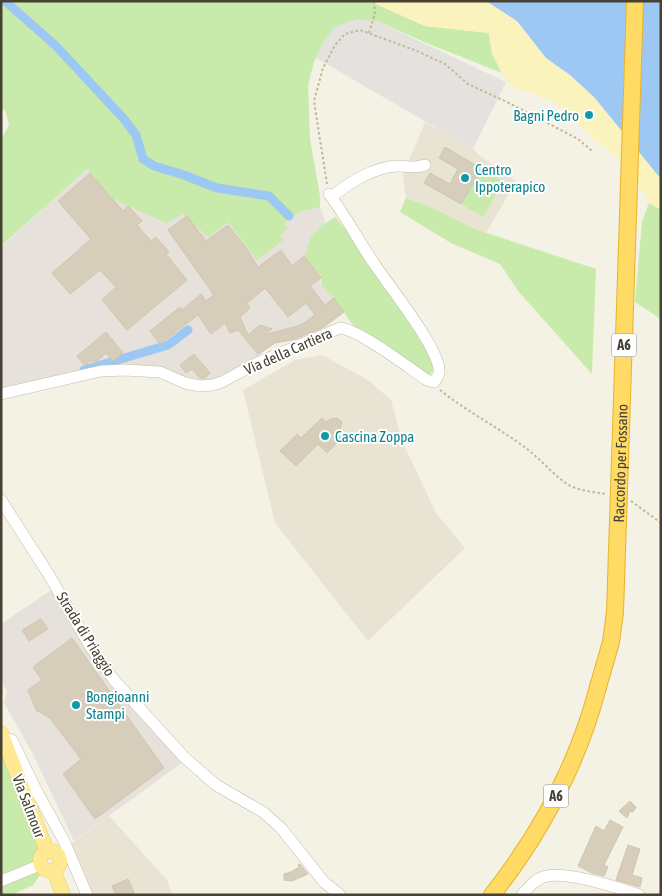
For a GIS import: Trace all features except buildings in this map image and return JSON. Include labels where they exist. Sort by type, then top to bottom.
[{"type":"highway","name":"Raccordo per Fossano","points":[[492,895],[526,849],[557,795],[572,764],[598,687],[610,642],[615,612],[635,1]]},
{"type":"main road","name":"Via Salmour","points":[[2,736],[46,851]]},
{"type":"main road","name":"Via Salmour","points":[[40,864],[40,858],[46,851],[54,851],[59,856],[60,863],[54,871],[63,895]]},
{"type":"main road","points":[[40,864],[46,871],[54,871]]},
{"type":"street","points":[[425,165],[415,168],[397,166],[375,172],[357,179],[331,196],[374,264],[421,331],[437,359],[440,370],[434,382]]},
{"type":"street","name":"Via della Cartiera","points":[[1,394],[101,371],[124,370],[160,372],[185,383],[200,386],[213,385],[222,382],[257,362],[340,328],[346,328],[427,380],[434,382]]},
{"type":"street","name":"Strada di Priaggio","points":[[1,500],[49,575],[90,646],[114,680],[184,757],[216,785],[263,812],[281,828],[324,882],[340,895]]},
{"type":"street","points":[[2,736],[12,740],[36,790],[64,841],[87,895]]},
{"type":"street","points":[[1,881],[40,864]]},
{"type":"street","points":[[522,895],[532,883],[543,877],[558,876],[597,882],[639,895]]},
{"type":"path","points":[[370,33],[375,14],[374,1]]},
{"type":"path","points":[[331,196],[326,180],[314,101],[319,82],[335,45],[345,34],[360,30],[418,51],[445,64],[468,84],[578,139],[592,151]]},
{"type":"path","points":[[434,382],[439,390],[462,408],[536,455],[566,484],[575,488],[613,496]]},
{"type":"path","points":[[629,500],[661,523]]},
{"type":"shaded area","points":[[357,19],[377,21],[506,82],[473,149],[316,58],[334,27]]},
{"type":"shaded area","points":[[425,122],[473,149],[516,181],[486,233],[433,208],[406,198],[403,175]]},
{"type":"shaded area","points":[[87,169],[113,199],[228,222],[283,240],[280,235],[288,228],[284,223],[302,211],[320,207],[326,223],[315,231],[308,243],[322,287],[334,298],[344,312],[311,337],[275,343],[259,355],[263,364],[220,389],[207,382],[168,376],[152,367],[123,364],[1,394],[1,247]]},
{"type":"shaded area","points":[[322,355],[368,380],[391,400],[402,441],[436,513],[465,548],[368,641],[275,523],[243,390],[295,360]]},
{"type":"shaded area","points":[[59,585],[117,679],[190,757],[74,841],[32,752],[4,703],[7,691],[1,681],[1,624]]},
{"type":"shaded area","points":[[109,816],[167,880],[173,895],[89,895],[67,847]]},
{"type":"green space","points":[[1,1],[369,1],[425,26],[489,33],[492,54],[502,73],[377,21],[323,43],[314,62],[308,85],[310,139],[320,196],[320,207],[302,211],[284,223],[288,228],[280,235],[283,240],[257,260],[228,222],[208,237],[183,214],[166,223],[113,199],[87,169],[1,246],[1,140],[9,125],[5,110],[1,108]]},
{"type":"green space","points":[[482,169],[503,181],[483,217],[461,204]]},
{"type":"green space","points":[[406,198],[433,208],[475,229],[596,269],[592,374],[519,292],[500,264],[451,243],[400,212]]},
{"type":"green space","points":[[649,203],[661,208],[661,319],[635,302],[642,222]]},
{"type":"green space","points":[[335,217],[355,242],[420,337],[431,358],[434,369],[431,374],[427,374],[375,342],[352,324],[334,298],[322,287],[321,278],[304,256],[308,251],[310,239],[316,231]]},
{"type":"green space","points":[[1,748],[45,868],[33,885],[11,895],[1,895]]},
{"type":"sand","name":"Bagni Pedro","points":[[369,1],[486,1],[517,21],[546,58],[570,75],[594,97],[656,172],[661,179],[661,210],[649,203],[619,159],[602,146],[554,101],[511,86],[492,54],[489,33],[425,26]]},
{"type":"water","points":[[486,1],[661,1],[661,179],[594,97],[570,75],[546,58],[517,21]]},
{"type":"waterway","points":[[5,1],[56,46],[124,119],[136,135],[143,159],[154,166],[217,188],[269,196],[289,216]]},
{"type":"waterway","points":[[84,370],[168,345],[188,330]]},
{"type":"place","name":"Bagni Pedro","points":[[589,115]]},
{"type":"place","name":"Centro Ippoterapico","points":[[465,178]]},
{"type":"place","name":"Cascina Zoppa","points":[[325,436]]},
{"type":"place","name":"Bongioanni Stampi","points":[[76,705]]}]
